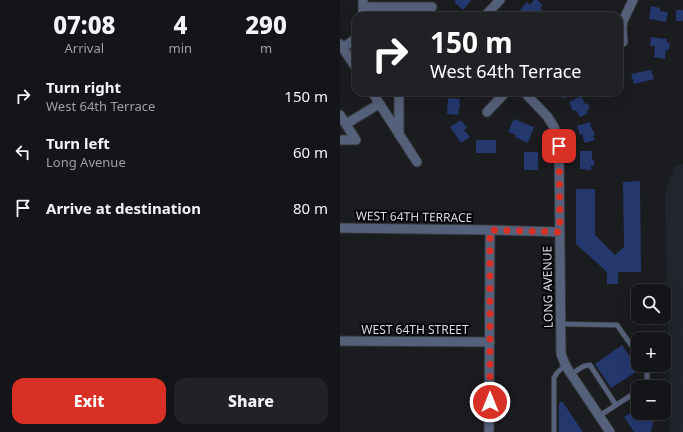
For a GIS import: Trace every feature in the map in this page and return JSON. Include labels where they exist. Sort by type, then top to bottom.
[{"type":"street","points":[[489,12],[500,0]]},
{"type":"street","points":[[623,21],[633,0]]},
{"type":"street","points":[[363,8],[432,7]]},
{"type":"street","points":[[352,40],[341,46],[352,62]]},
{"type":"street","points":[[374,96],[417,162]]},
{"type":"street","points":[[399,96],[399,135]]},
{"type":"street","points":[[487,112],[502,96]]},
{"type":"street","name":"LONG AVENUE","points":[[528,96],[547,116],[554,127],[559,146],[561,354],[565,365],[610,432]]},
{"type":"street","points":[[346,124],[379,104]]},
{"type":"street","points":[[340,115],[356,140],[340,140]]},
{"type":"street","name":"WEST 64TH TERRACE","points":[[340,228],[560,232]]},
{"type":"street","points":[[490,230],[490,432]]},
{"type":"street","name":"WEST 64TH STREET","points":[[340,342],[490,342]]},
{"type":"lane","points":[[561,324],[617,325],[631,345]]},
{"type":"lane","points":[[554,432],[554,378],[565,365]]},
{"type":"lane","points":[[571,374],[584,366],[590,365],[616,405]]},
{"type":"lane","points":[[599,416],[631,395]]},
{"type":"shaded area","points":[[683,164],[683,432],[670,432],[671,380],[669,380],[669,372],[671,372],[671,332],[668,332],[668,324],[671,324],[671,284],[667,284],[665,195],[674,167]]},
{"type":"building","points":[[456,0],[471,1],[463,10],[454,2]]},
{"type":"building","points":[[534,0],[537,0],[543,5],[540,8],[542,10],[540,12],[522,12],[520,10],[527,2],[530,5]]},
{"type":"building","points":[[651,6],[660,8],[660,11],[668,12],[666,22],[649,19]]},
{"type":"building","points":[[676,10],[683,10],[683,21],[676,21]]},
{"type":"building","points":[[651,37],[667,39],[667,43],[670,43],[669,50],[666,50],[665,59],[654,57],[655,46],[650,46]]},
{"type":"building","points":[[651,70],[654,79],[634,84],[631,74]]},
{"type":"building","points":[[581,96],[585,104],[587,103],[590,108],[587,110],[588,113],[580,117],[576,110],[573,111],[569,102]]},
{"type":"building","points":[[448,98],[460,99],[458,115],[447,114]]},
{"type":"building","points":[[514,119],[534,127],[528,143],[515,137],[516,135],[508,132]]},
{"type":"building","points":[[461,120],[467,128],[464,130],[470,137],[461,143],[450,127]]},
{"type":"building","points":[[590,122],[595,135],[593,136],[595,140],[585,143],[577,126]]},
{"type":"building","points":[[476,140],[496,140],[496,153],[476,153]]},
{"type":"building","points":[[580,151],[592,151],[594,166],[591,166],[591,170],[580,169]]},
{"type":"building","points":[[524,152],[538,152],[538,170],[524,170]]},
{"type":"building","points":[[640,181],[641,272],[618,272],[618,284],[607,284],[607,272],[576,244],[576,189],[595,189],[595,235],[615,255],[624,247],[623,182]]},
{"type":"building","points":[[622,345],[631,358],[631,372],[636,372],[611,388],[595,364]]},
{"type":"building","points":[[562,401],[583,432],[559,432],[559,403]]},
{"type":"building","points":[[631,412],[631,420],[654,420],[651,432],[634,432],[624,417]]},
{"type":"route","points":[[490,402],[490,230],[560,232],[559,146]]}]
